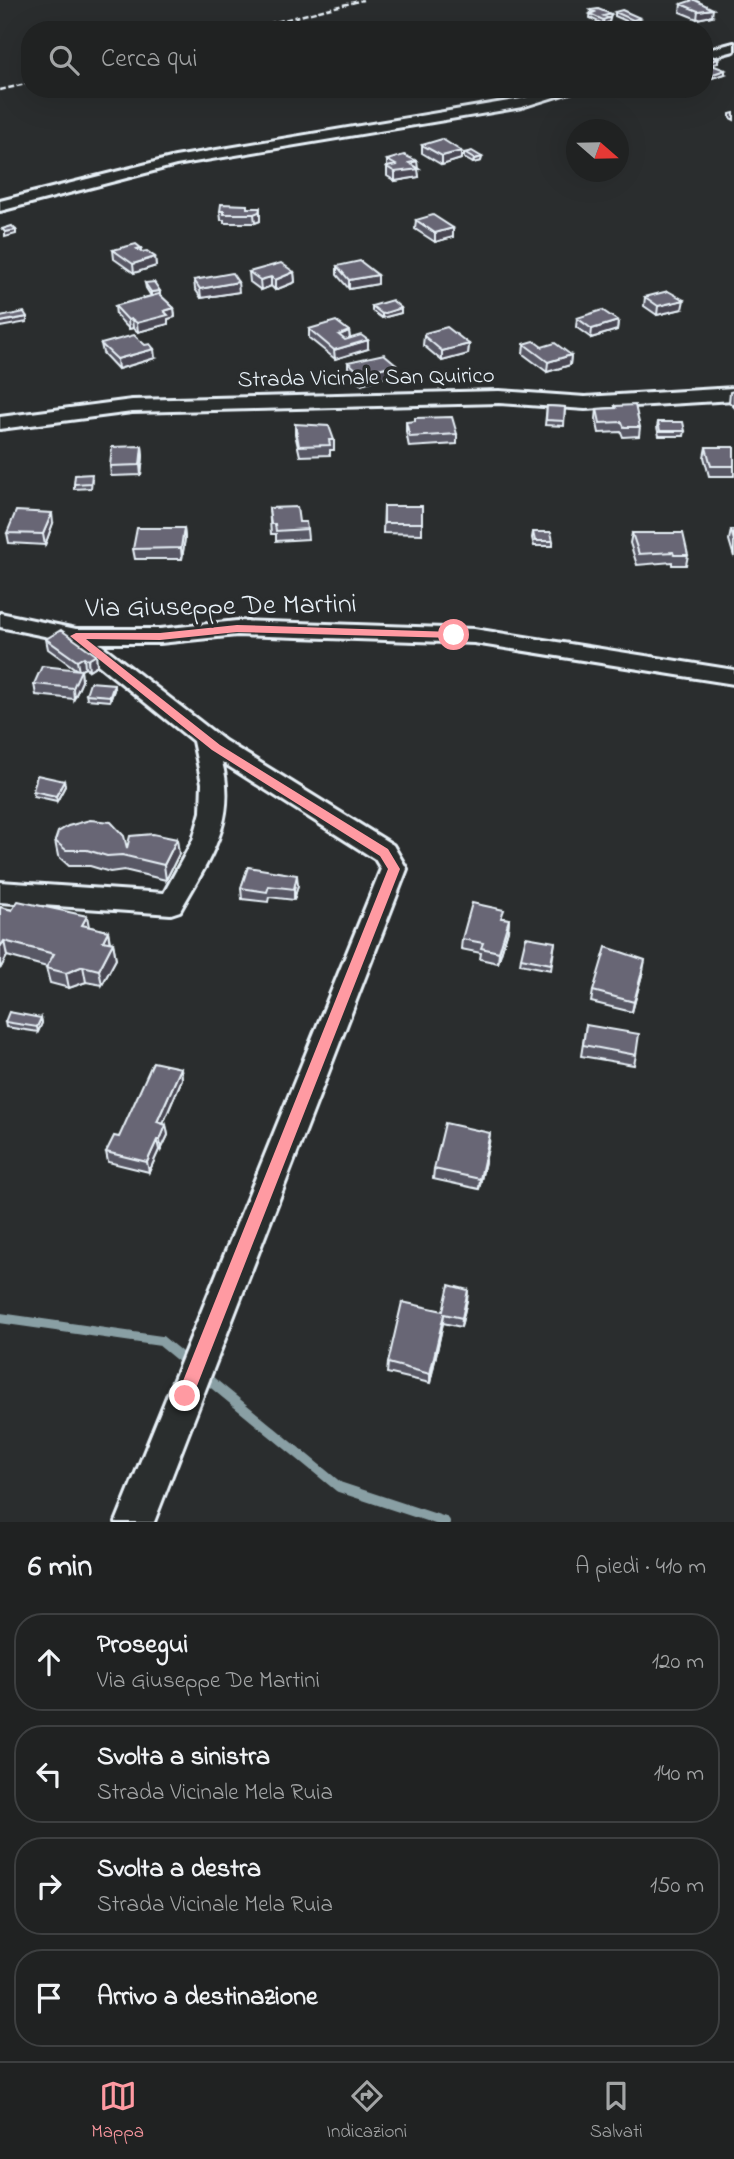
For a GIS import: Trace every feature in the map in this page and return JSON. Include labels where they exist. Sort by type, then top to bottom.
[{"type":"street","points":[[713,53],[734,47]]},
{"type":"street","points":[[0,206],[175,162],[540,98]]},
{"type":"street","name":"Strada Vicinale San Quirico","points":[[0,424],[132,406],[499,397],[584,402],[734,394]]},
{"type":"street","name":"Via Giuseppe De Martini","points":[[0,620],[76,636],[160,636],[237,628],[474,636],[734,677]]},
{"type":"street","points":[[76,636],[204,738],[384,852],[394,869],[135,1522]]},
{"type":"street","points":[[0,892],[171,904],[206,839],[214,814],[214,780],[204,738]]},
{"type":"building","points":[[693,0],[713,9],[698,11],[681,4]]},
{"type":"building","points":[[598,9],[611,14],[604,16],[609,18],[603,20],[590,14],[595,12],[591,10]]},
{"type":"building","points":[[622,10],[640,18],[633,20],[615,12]]},
{"type":"building","points":[[713,65],[725,70],[713,74]]},
{"type":"building","points":[[442,139],[461,151],[442,156],[422,145]]},
{"type":"building","points":[[472,151],[482,157],[474,159],[464,153]]},
{"type":"building","points":[[404,155],[417,161],[409,163],[419,169],[395,172],[387,167],[396,165],[387,160]]},
{"type":"building","points":[[221,204],[260,208],[259,212],[254,214],[224,214],[224,211],[220,211]]},
{"type":"building","points":[[433,215],[453,228],[435,233],[416,220]]},
{"type":"building","points":[[12,226],[16,230],[5,232],[2,229]]},
{"type":"building","points":[[136,244],[141,248],[137,249],[141,252],[147,251],[155,257],[133,264],[113,250]]},
{"type":"building","points":[[360,261],[378,275],[349,280],[337,266]]},
{"type":"building","points":[[281,263],[294,272],[275,280],[271,277],[260,280],[249,272]]},
{"type":"building","points":[[232,273],[238,282],[200,289],[194,280]]},
{"type":"building","points":[[154,282],[160,291],[151,292],[145,283]]},
{"type":"building","points":[[668,291],[684,300],[658,306],[645,297]]},
{"type":"building","points":[[159,294],[174,308],[164,311],[168,315],[137,323],[132,319],[128,320],[115,306]]},
{"type":"building","points":[[392,300],[401,308],[382,314],[372,306]]},
{"type":"building","points":[[602,310],[618,321],[592,329],[577,318]]},
{"type":"building","points":[[24,312],[27,317],[0,322],[0,317]]},
{"type":"building","points":[[336,321],[349,331],[339,335],[345,340],[361,335],[368,340],[334,350],[309,329]]},
{"type":"building","points":[[447,327],[469,344],[442,351],[424,336],[425,333]]},
{"type":"building","points":[[134,335],[154,349],[117,359],[101,344]]},
{"type":"building","points":[[534,341],[542,347],[555,343],[571,355],[548,362],[524,344]]},
{"type":"building","points":[[384,354],[396,364],[361,374],[348,362]]},
{"type":"building","points":[[635,405],[640,427],[624,427],[622,422],[600,423],[597,409]]},
{"type":"building","points":[[547,406],[565,407],[564,421],[546,420]]},
{"type":"building","points":[[452,417],[457,434],[410,437],[406,422],[415,421],[415,418]]},
{"type":"building","points":[[658,422],[683,422],[685,431],[660,431]]},
{"type":"building","points":[[295,424],[329,426],[334,440],[329,440],[330,445],[299,446]]},
{"type":"building","points":[[142,446],[140,465],[110,466],[112,447]]},
{"type":"building","points":[[706,447],[734,447],[734,466],[711,466]]},
{"type":"building","points":[[92,474],[91,483],[74,484],[75,475]]},
{"type":"building","points":[[384,506],[422,506],[422,523],[384,523]]},
{"type":"building","points":[[297,507],[299,522],[306,522],[307,529],[276,531],[275,524],[271,524],[269,508]]},
{"type":"building","points":[[16,511],[52,513],[43,534],[7,533]]},
{"type":"building","points":[[137,528],[184,528],[181,548],[133,549]]},
{"type":"building","points":[[533,532],[551,532],[553,541],[535,541]]},
{"type":"building","points":[[632,533],[683,533],[688,555],[674,555],[673,552],[639,554]]},
{"type":"building","points":[[61,630],[96,655],[88,660],[84,657],[77,661],[46,639]]},
{"type":"building","points":[[42,666],[81,670],[73,688],[34,684]]},
{"type":"building","points":[[90,682],[114,684],[110,696],[86,694]]},
{"type":"building","points":[[37,775],[64,781],[56,796],[33,791]]},
{"type":"building","points":[[90,820],[111,822],[124,836],[127,848],[130,836],[153,834],[177,839],[164,865],[122,855],[107,856],[87,850],[66,850],[55,841],[58,832],[68,826]]},
{"type":"building","points":[[248,867],[297,875],[294,889],[269,886],[267,892],[241,888]]},
{"type":"building","points":[[18,901],[87,916],[82,925],[108,931],[103,941],[113,943],[99,970],[83,966],[66,973],[46,968],[54,954],[4,941],[0,947],[0,907],[12,910]]},
{"type":"building","points":[[472,903],[504,910],[501,918],[509,919],[499,952],[481,948],[483,943],[462,939]]},
{"type":"building","points":[[526,937],[555,942],[551,964],[521,958]]},
{"type":"building","points":[[606,947],[645,960],[634,1002],[593,991]]},
{"type":"building","points":[[9,1012],[41,1018],[37,1027],[5,1022]]},
{"type":"building","points":[[586,1025],[639,1034],[636,1055],[583,1045]]},
{"type":"building","points":[[153,1062],[181,1068],[157,1122],[166,1125],[160,1140],[157,1140],[147,1162],[106,1152],[114,1136],[119,1137]]},
{"type":"building","points":[[445,1123],[490,1133],[480,1179],[434,1169]]},
{"type":"building","points":[[449,1285],[468,1290],[462,1318],[444,1314],[430,1374],[388,1363],[402,1302],[443,1311]]},
{"type":"waterway","points":[[0,1318],[161,1341],[189,1364]]},
{"type":"waterway","points":[[204,1376],[339,1487],[445,1522]]},
{"type":"railway","points":[[280,21],[363,0]]},
{"type":"railway","points":[[0,90],[21,85]]},
{"type":"route","points":[[185,1396],[394,869],[384,852],[216,747],[76,636],[160,636],[237,628],[454,635]]}]
